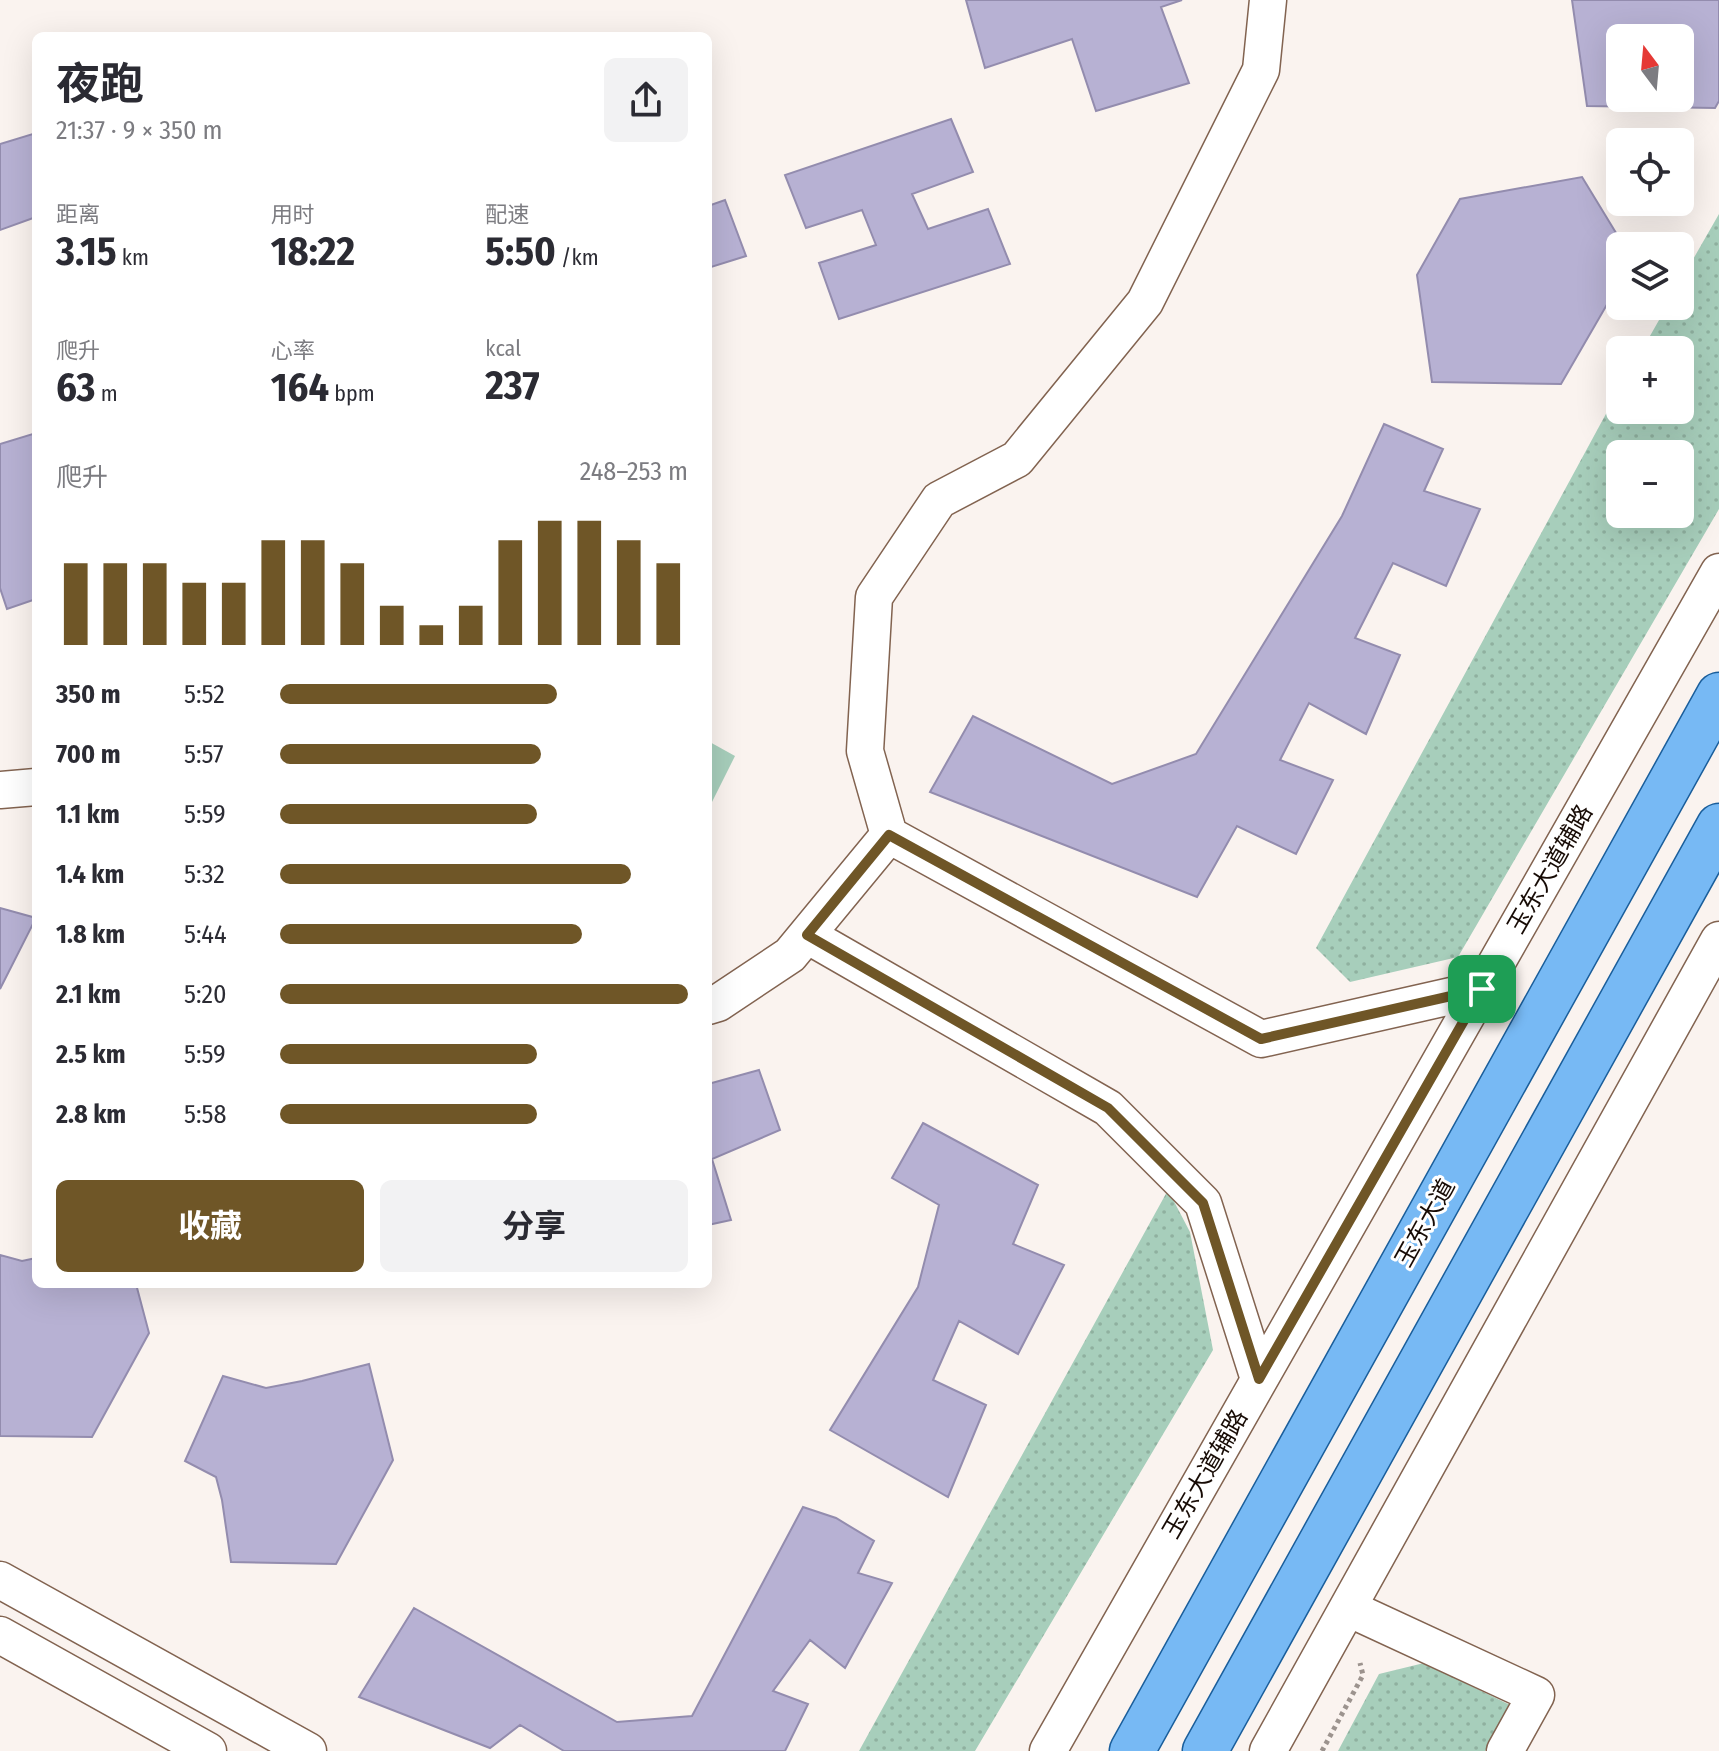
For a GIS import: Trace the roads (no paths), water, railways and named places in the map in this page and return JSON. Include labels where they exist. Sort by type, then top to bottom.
[{"type":"main road","name":"玉东大道","points":[[1132,1751],[1719,695]]},
{"type":"main road","points":[[1205,1751],[1719,826]]},
{"type":"street","points":[[1268,0],[1261,70],[1145,302],[1017,459],[939,500],[874,597],[865,751],[889,835],[1261,1039],[1482,989]]},
{"type":"street","name":"玉东大道辅路","points":[[1048,1751],[1719,572]]},
{"type":"street","points":[[0,790],[32,787]]},
{"type":"street","points":[[712,1005],[790,955],[889,835]]},
{"type":"street","points":[[807,935],[1108,1108],[1203,1203],[1259,1379]]},
{"type":"street","points":[[1268,1751],[1719,940]]},
{"type":"street","points":[[0,1580],[308,1751]]},
{"type":"street","points":[[1348,1608],[1536,1695],[1505,1751]]},
{"type":"street","points":[[0,1635],[208,1751]]}]
